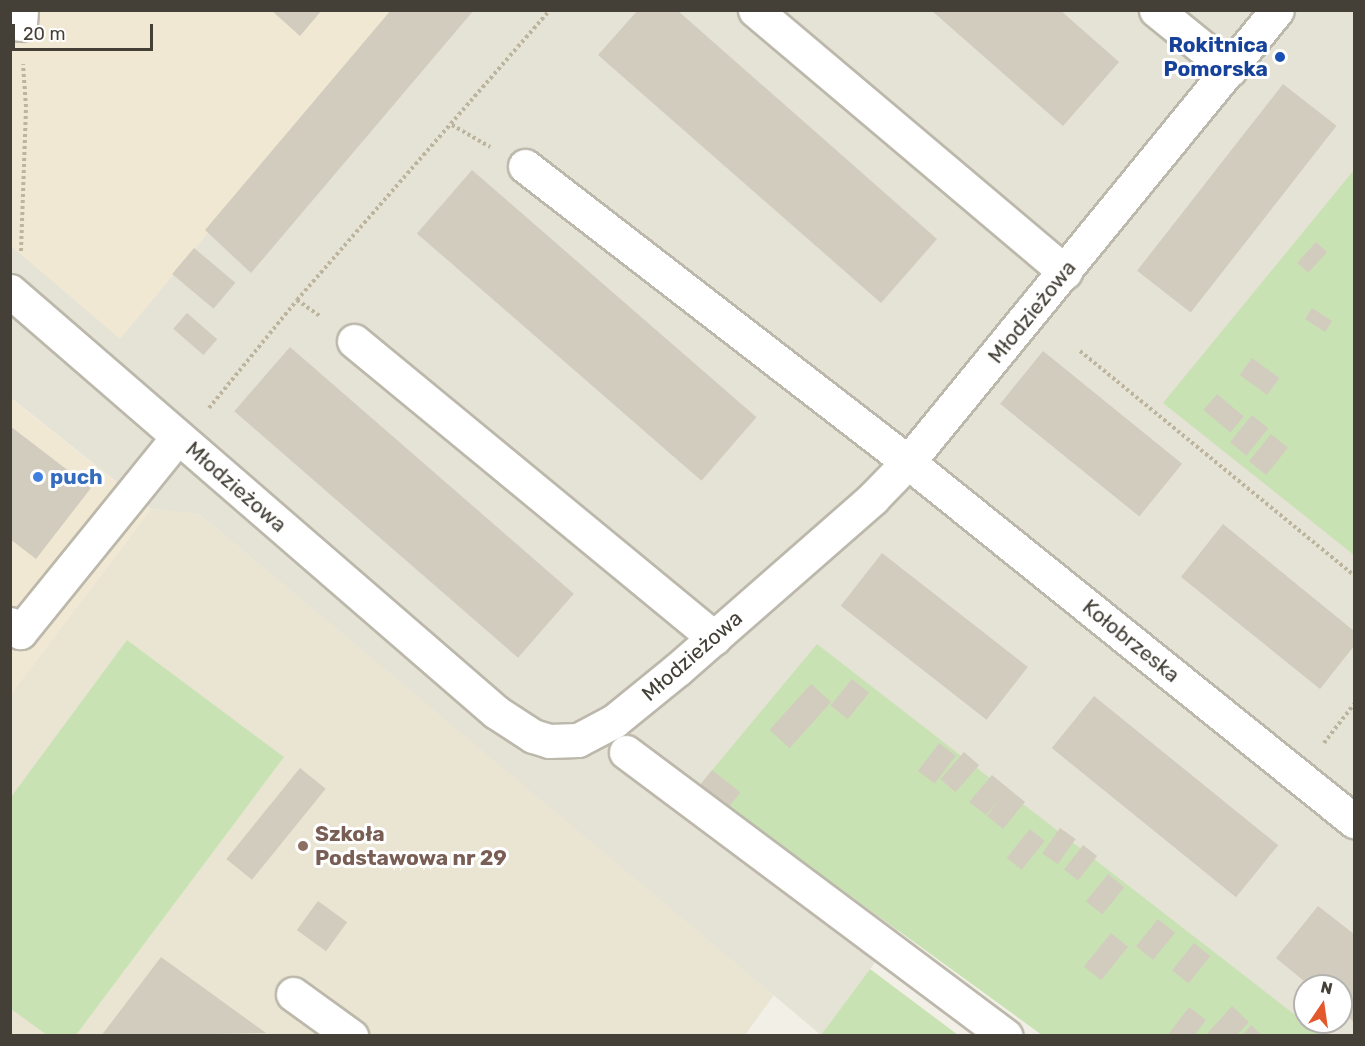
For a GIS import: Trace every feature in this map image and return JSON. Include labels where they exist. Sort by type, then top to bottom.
[{"type":"street","points":[[755,10],[1065,272]]},
{"type":"street","points":[[1156,10],[1230,70]]},
{"type":"street","name":"Młodzieżowa","points":[[15,276],[178,437],[496,712],[533,736],[563,742],[593,733],[646,696],[873,498],[908,462],[1277,10]]},
{"type":"street","name":"Kołobrzeska","points":[[525,166],[908,462],[1354,821]]},
{"type":"street","points":[[354,341],[714,638]]},
{"type":"street","points":[[10,624],[20,632],[178,437]]},
{"type":"street","points":[[626,752],[1006,1035]]},
{"type":"street","points":[[293,994],[351,1035]]},
{"type":"path","points":[[208,410],[297,300],[550,10]]},
{"type":"path","points":[[15,276],[26,107],[21,17]]},
{"type":"path","points":[[1080,351],[1354,575]]},
{"type":"path","points":[[1298,776],[1354,704]]},
{"type":"shaded area","points":[[10,11],[1354,11],[1354,1035],[1042,1035],[900,929],[821,1035],[199,514],[151,509],[11,398]]},
{"type":"shaded area","points":[[11,11],[393,11],[120,339],[11,246]]},
{"type":"shaded area","points":[[10,398],[151,509],[11,696],[10,696]]},
{"type":"shaded area","name":"Szkoła Podstawowa nr 29","points":[[151,509],[199,514],[774,995],[745,1035],[11,1035],[10,696]]},
{"type":"green space","points":[[1354,170],[1354,555],[1163,403]]},
{"type":"green space","points":[[127,640],[284,757],[76,1035],[47,1035],[11,1009],[11,797]]},
{"type":"green space","points":[[817,644],[1293,1013],[1293,1034],[1321,1035],[1042,1035],[699,786]]},
{"type":"green space","points":[[870,969],[958,1035],[821,1035]]},
{"type":"building","points":[[271,10],[322,10],[300,36]]},
{"type":"building","points":[[391,10],[474,10],[251,273],[205,230]]},
{"type":"building","points":[[638,10],[677,10],[937,239],[881,303],[598,55]]},
{"type":"building","points":[[931,10],[1060,10],[1119,62],[1063,126]]},
{"type":"building","points":[[1283,84],[1337,126],[1191,313],[1137,271]]},
{"type":"building","points":[[472,170],[757,417],[701,481],[417,233]]},
{"type":"building","points":[[1316,242],[1327,252],[1308,273],[1297,263]]},
{"type":"building","points":[[194,248],[235,283],[214,309],[172,274]]},
{"type":"building","points":[[1312,308],[1332,321],[1325,332],[1305,319]]},
{"type":"building","points":[[187,313],[217,339],[203,355],[173,329]]},
{"type":"building","points":[[290,347],[574,594],[518,658],[234,411]]},
{"type":"building","points":[[1043,351],[1182,464],[1139,516],[1000,404]]},
{"type":"building","points":[[1252,358],[1280,378],[1267,395],[1240,375]]},
{"type":"building","points":[[1217,394],[1244,416],[1230,433],[1204,410]]},
{"type":"building","points":[[1252,415],[1268,428],[1246,455],[1230,442]]},
{"type":"building","points":[[10,426],[91,488],[36,559],[10,539]]},
{"type":"building","points":[[1271,434],[1288,448],[1266,475],[1249,461]]},
{"type":"building","points":[[1223,524],[1354,631],[1354,646],[1320,689],[1181,577]]},
{"type":"building","points":[[882,553],[1028,667],[987,720],[841,606]]},
{"type":"building","points":[[852,679],[869,693],[848,719],[831,705]]},
{"type":"building","points":[[811,684],[831,702],[790,748],[770,730]]},
{"type":"building","points":[[1094,696],[1278,845],[1236,897],[1052,748]]},
{"type":"building","points":[[939,743],[956,756],[935,784],[918,771]]},
{"type":"building","points":[[964,752],[979,765],[955,792],[940,779]]},
{"type":"building","points":[[300,768],[326,789],[252,880],[226,859]]},
{"type":"building","points":[[712,770],[740,792],[729,807],[700,785]]},
{"type":"building","points":[[992,775],[1025,802],[1003,829],[987,816],[1000,799],[986,815],[969,802]]},
{"type":"building","points":[[1060,828],[1076,839],[1058,864],[1042,853]]},
{"type":"building","points":[[1030,829],[1045,841],[1021,870],[1007,858]]},
{"type":"building","points":[[1083,845],[1097,856],[1078,881],[1064,869]]},
{"type":"building","points":[[1108,874],[1124,887],[1102,914],[1086,901]]},
{"type":"building","points":[[318,901],[347,922],[326,951],[297,930]]},
{"type":"building","points":[[1318,906],[1354,934],[1354,1022],[1353,974],[1295,974],[1276,958]]},
{"type":"building","points":[[1158,919],[1175,933],[1153,960],[1136,946]]},
{"type":"building","points":[[1111,933],[1128,947],[1101,980],[1084,966]]},
{"type":"building","points":[[1194,943],[1210,956],[1188,983],[1172,970]]},
{"type":"building","points":[[161,957],[266,1033],[101,1036]]},
{"type":"building","points":[[1232,1006],[1249,1022],[1236,1036],[1205,1036]]},
{"type":"building","points":[[1189,1007],[1206,1020],[1194,1036],[1167,1036]]},
{"type":"building","points":[[1251,1025],[1263,1036],[1242,1036]]},
{"type":"place","name":"Rokitnica Pomorska","points":[[1280,57]]},
{"type":"place","name":"puch","points":[[38,477]]},
{"type":"place","name":"Szkoła Podstawowa nr 29","points":[[303,846]]}]
